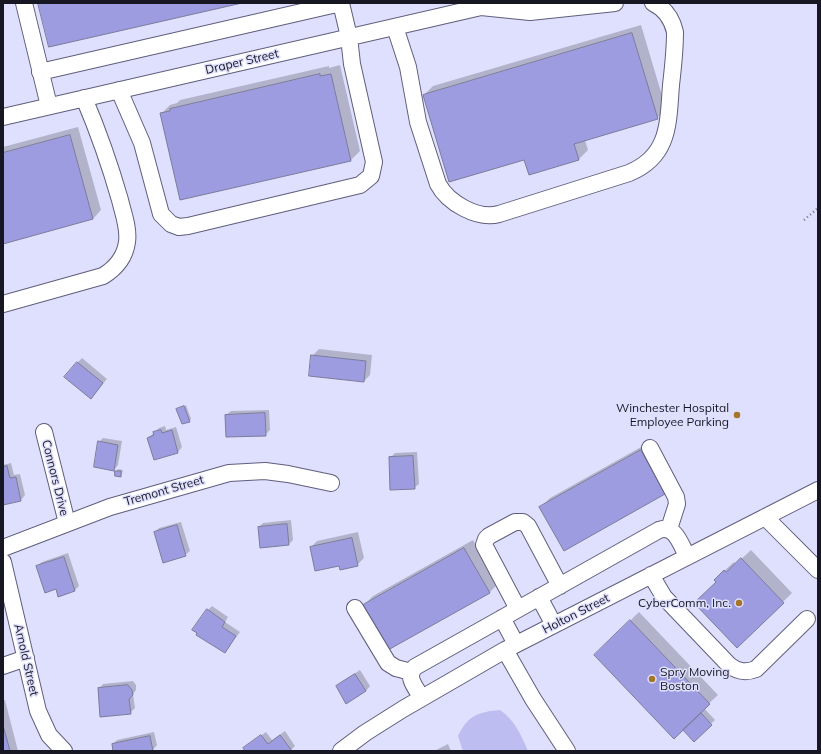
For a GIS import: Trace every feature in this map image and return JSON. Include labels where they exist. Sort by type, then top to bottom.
[{"type":"street","points":[[24,3],[49,106]]},
{"type":"street","points":[[40,72],[341,3],[349,37],[352,64],[374,158],[374,167],[368,179],[356,186],[179,227],[170,224],[161,214],[142,144],[119,90]]},
{"type":"street","name":"Draper Street","points":[[3,117],[395,27],[482,5],[530,12],[615,3]]},
{"type":"street","points":[[395,27],[408,67],[418,122],[438,184],[442,191],[452,200],[474,213],[489,216],[633,171],[645,164],[658,150],[663,142],[668,124],[675,32],[668,13],[653,3]]},
{"type":"street","points":[[3,304],[103,276],[115,268],[123,256],[127,242],[127,235],[122,208],[102,145],[84,98]]},
{"type":"street","name":"Connors Drive","points":[[44,432],[67,523]]},
{"type":"street","points":[[650,448],[677,500],[669,529]]},
{"type":"street","name":"Tremont Street","points":[[3,548],[110,507],[229,473],[240,471],[265,471],[331,483]]},
{"type":"street","name":"Holton Street","points":[[341,751],[365,733],[510,647],[818,490]]},
{"type":"street","points":[[765,517],[818,570]]},
{"type":"street","points":[[518,609],[484,548],[486,539],[516,521],[525,523],[560,586]]},
{"type":"street","points":[[422,698],[410,676],[415,667],[659,530],[669,529],[674,533],[687,556]]},
{"type":"street","name":"Arnold Street","points":[[3,562],[42,719],[49,734],[64,751]]},
{"type":"street","points":[[651,575],[664,597],[729,665],[740,671],[749,672],[756,668],[807,620]]},
{"type":"street","points":[[539,597],[554,625]]},
{"type":"street","points":[[355,608],[388,663],[396,668],[411,672]]},
{"type":"street","points":[[502,618],[510,647],[533,698],[567,751]]},
{"type":"street","points":[[3,666],[26,658]]},
{"type":"path","points":[[804,220],[818,208]]},
{"type":"shaded area","points":[[500,710],[514,723],[528,751],[463,751],[458,736],[466,723],[470,719],[480,714]]},
{"type":"building","points":[[38,3],[242,3],[49,47]]},
{"type":"building","points":[[632,33],[658,119],[574,144],[579,160],[529,175],[524,160],[449,182],[423,95]]},
{"type":"building","points":[[320,74],[320,76],[331,74],[351,161],[180,200],[160,113],[170,111],[170,109]]},
{"type":"building","points":[[70,135],[93,219],[3,244],[3,153]]},
{"type":"building","points":[[311,355],[366,361],[364,382],[309,376]]},
{"type":"building","points":[[77,362],[103,383],[91,399],[64,377]]},
{"type":"building","points":[[184,406],[190,422],[182,424],[176,409]]},
{"type":"building","points":[[265,413],[266,436],[226,437],[225,415]]},
{"type":"building","points":[[161,430],[162,433],[172,430],[178,453],[154,460],[147,438],[154,435],[153,432]]},
{"type":"building","points":[[98,441],[118,445],[114,471],[94,467]]},
{"type":"building","points":[[641,450],[665,494],[564,551],[539,507]]},
{"type":"building","points":[[413,456],[415,489],[390,490],[389,457]]},
{"type":"building","points":[[7,466],[10,478],[16,477],[21,501],[3,505],[3,467]]},
{"type":"building","points":[[115,471],[121,471],[121,477],[115,476]]},
{"type":"building","points":[[287,524],[289,545],[260,548],[258,527]]},
{"type":"building","points":[[177,525],[186,556],[163,563],[154,532]]},
{"type":"building","points":[[352,538],[358,566],[340,570],[339,566],[315,571],[310,547]]},
{"type":"building","points":[[464,548],[490,593],[388,650],[363,605]]},
{"type":"building","points":[[64,557],[75,591],[58,597],[56,589],[45,593],[36,566]]},
{"type":"building","name":"CyberComm, Inc.","points":[[741,558],[784,603],[737,648],[694,603],[716,582],[714,580],[724,570],[726,572]]},
{"type":"building","points":[[207,609],[225,622],[222,627],[236,636],[225,653],[196,635],[197,633],[192,630]]},
{"type":"building","name":"Spry Moving Boston","points":[[630,620],[710,704],[674,739],[594,655]]},
{"type":"building","points":[[355,674],[366,691],[346,704],[336,686]]},
{"type":"building","points":[[128,685],[132,690],[133,695],[129,699],[131,714],[100,717],[98,688]]},
{"type":"building","points":[[701,713],[712,725],[694,742],[683,730]]},
{"type":"building","points":[[3,725],[10,751],[3,751]]},
{"type":"building","points":[[261,735],[268,744],[280,735],[292,751],[245,751],[243,748]]},
{"type":"building","points":[[150,736],[153,751],[113,751],[112,744]]},
{"type":"place","name":"Winchester Hospital Employee Parking","points":[[737,415]]},
{"type":"place","name":"CyberComm, Inc.","points":[[739,603]]},
{"type":"place","name":"Spry Moving Boston","points":[[652,679]]}]
